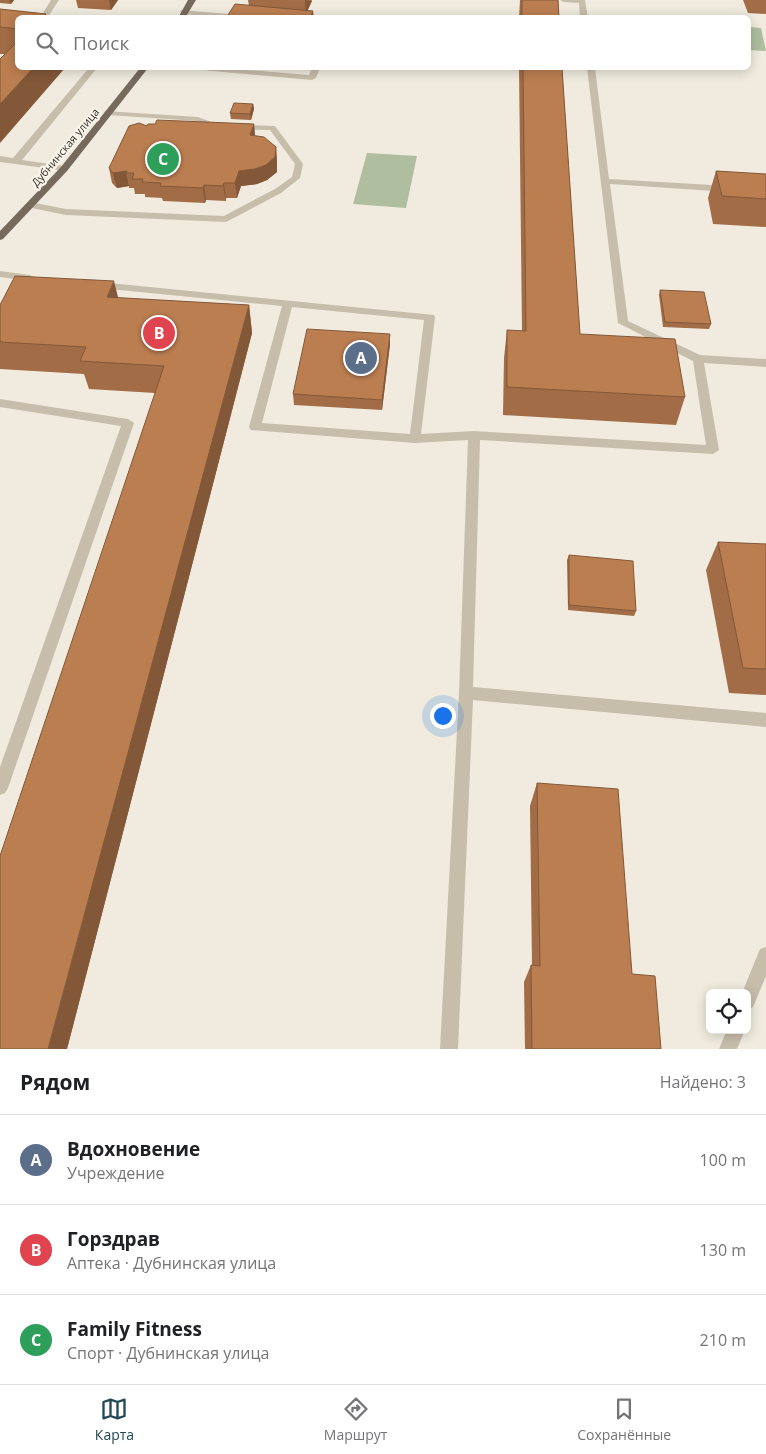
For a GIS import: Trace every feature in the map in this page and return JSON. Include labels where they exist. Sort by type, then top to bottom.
[{"type":"main road","points":[[182,15],[192,0]]},
{"type":"main road","name":"Дубнинская улица","points":[[0,237],[64,168],[142,70]]},
{"type":"lane","points":[[45,15],[56,0]]},
{"type":"lane","points":[[564,0],[582,1],[584,15]]},
{"type":"lane","points":[[16,162],[91,70]]},
{"type":"lane","points":[[224,70],[312,78],[315,70]]},
{"type":"lane","points":[[591,70],[622,323],[698,359],[766,363]]},
{"type":"lane","points":[[30,205],[66,212],[226,219],[278,191],[296,178],[299,164],[272,128],[216,126],[198,119],[108,113]]},
{"type":"lane","points":[[0,159],[64,168]]},
{"type":"lane","points":[[605,181],[738,189]]},
{"type":"lane","points":[[0,274],[40,280]]},
{"type":"lane","points":[[89,284],[430,316],[415,439]]},
{"type":"lane","points":[[288,303],[255,427],[415,439],[474,435],[713,450],[698,359]]},
{"type":"lane","points":[[0,788],[128,423],[1,405]]},
{"type":"lane","points":[[449,1049],[466,693],[474,435]]},
{"type":"lane","points":[[466,693],[766,720]]},
{"type":"lane","points":[[751,992],[766,955]]},
{"type":"lane","points":[[728,1049],[734,1034]]},
{"type":"green space","points":[[751,27],[761,28],[766,51],[751,50]]},
{"type":"green space","points":[[367,153],[417,156],[406,208],[353,204]]},
{"type":"building","points":[[522,0],[558,0],[559,15],[522,15]]},
{"type":"building","points":[[235,4],[313,11],[311,15],[228,15]]},
{"type":"building","points":[[0,9],[46,14],[15,15],[15,29],[0,27]]},
{"type":"building","points":[[15,44],[15,70],[31,70],[0,104],[0,59]]},
{"type":"building","points":[[523,70],[562,70],[580,334],[675,339],[685,397],[507,387],[507,330],[526,331]]},
{"type":"building","points":[[234,103],[253,104],[250,114],[230,113]]},
{"type":"building","points":[[157,120],[254,124],[250,135],[264,137],[276,147],[275,157],[266,165],[255,169],[239,171],[235,183],[224,183],[223,186],[204,185],[203,188],[160,186],[161,183],[142,182],[143,179],[132,179],[134,173],[126,173],[127,171],[113,173],[109,168],[129,126],[139,123],[147,126],[148,124],[155,124]]},
{"type":"building","points":[[716,171],[766,174],[766,199],[722,196]]},
{"type":"building","points":[[15,276],[114,281],[107,297],[249,305],[48,1049],[0,1049],[0,856],[164,366],[80,361],[86,347],[0,342],[0,305]]},
{"type":"building","points":[[660,290],[704,292],[711,324],[665,322]]},
{"type":"building","points":[[307,329],[390,334],[382,400],[293,394]]},
{"type":"building","points":[[718,542],[766,544],[766,669],[743,668]]},
{"type":"building","points":[[569,555],[633,561],[636,611],[569,605]]},
{"type":"building","points":[[537,783],[618,789],[632,974],[655,976],[661,1049],[532,1049],[531,965],[540,966]]},
{"type":"place","name":"Family Fitness","points":[[163,159]]},
{"type":"place","name":"Горздрав","points":[[159,333]]},
{"type":"place","name":"Вдохновение","points":[[361,358]]}]
